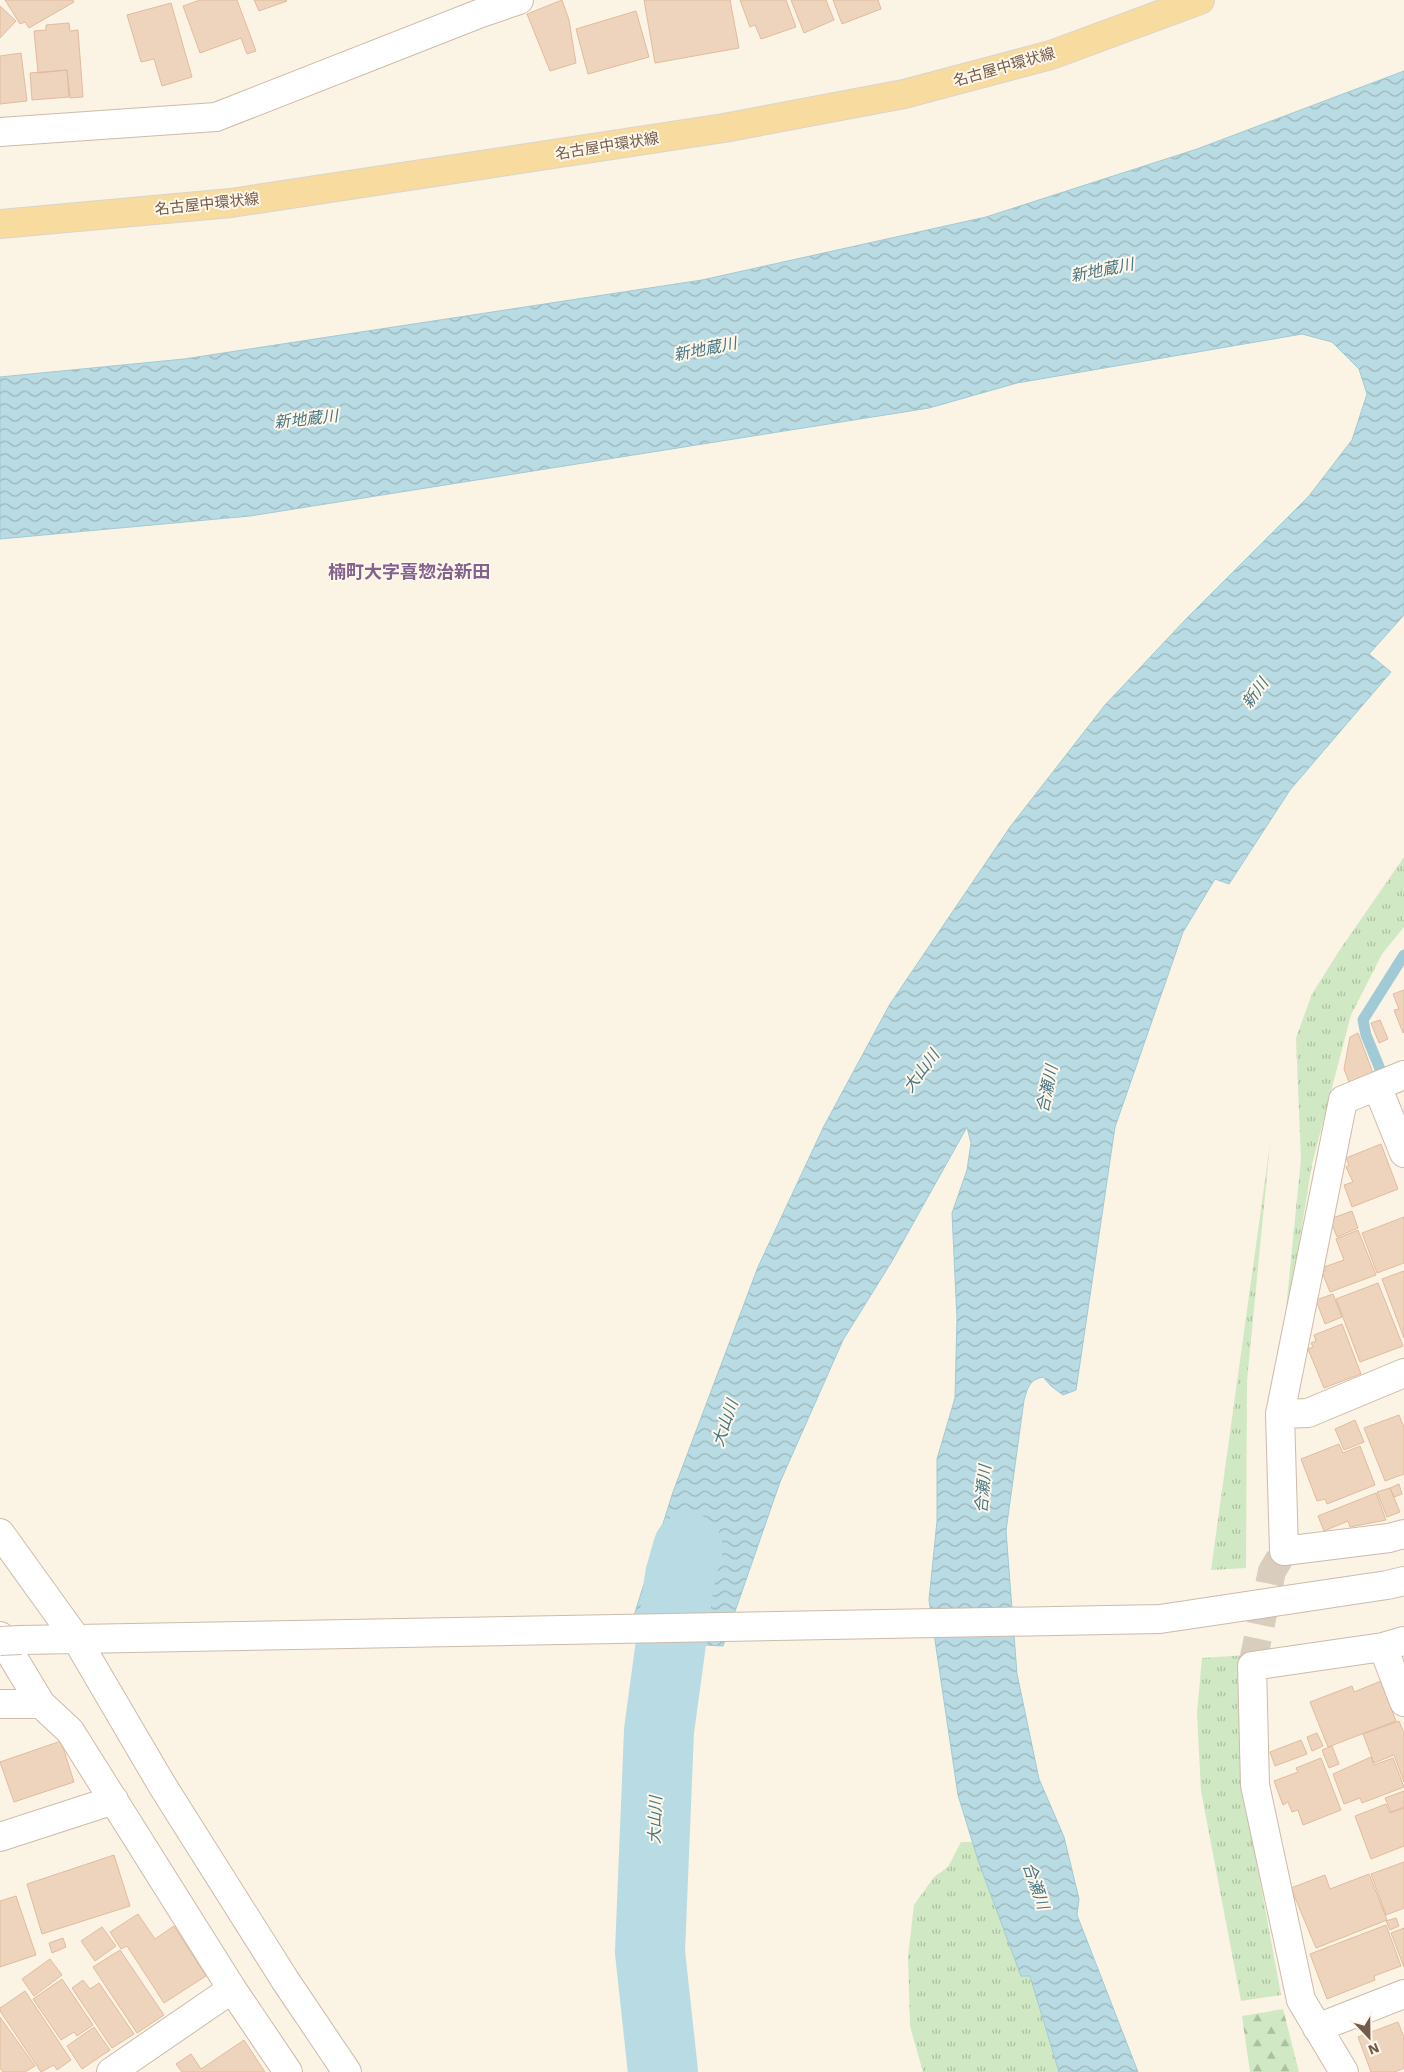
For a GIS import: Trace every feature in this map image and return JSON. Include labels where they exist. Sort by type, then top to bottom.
[{"type":"main road","name":"名古屋中環状線","points":[[0,224],[231,203],[724,128],[904,94],[1051,55],[1200,0]]},
{"type":"street","points":[[0,132],[216,117],[479,6],[519,0]]},
{"type":"street","points":[[1404,1075],[1342,1100],[1280,1414],[1284,1551],[1389,1538],[1404,1534]]},
{"type":"street","points":[[1377,1086],[1404,1153]]},
{"type":"street","points":[[1280,1414],[1308,1413],[1404,1372]]},
{"type":"street","points":[[0,1533],[81,1640],[162,1785],[285,1980],[347,2072]]},
{"type":"street","points":[[288,2072],[232,1989],[70,1731],[42,1704],[7,1639],[81,1640],[1160,1619],[1404,1581]]},
{"type":"street","points":[[1344,2072],[1301,2000],[1255,1785],[1252,1666],[1393,1644],[1404,1702]]},
{"type":"street","points":[[0,1704],[42,1704]]},
{"type":"street","points":[[0,1837],[114,1800]]},
{"type":"street","points":[[110,2072],[232,1989]]},
{"type":"street","points":[[1317,2028],[1404,1994]]},
{"type":"green space","points":[[1404,857],[1404,927],[1382,954],[1351,1015],[1312,1164],[1282,1349],[1301,1159],[1296,1038],[1312,994],[1339,951]]},
{"type":"green space","points":[[1270,1144],[1247,1381],[1246,1568],[1211,1570]]},
{"type":"green space","points":[[1248,1655],[1241,1777],[1281,1995],[1241,2001],[1201,1791],[1197,1713],[1202,1658]]},
{"type":"green space","points":[[961,1842],[973,1842],[978,1860],[1030,1976],[1059,2072],[923,2072],[910,2026],[908,1956],[914,1905],[934,1877],[948,1867]]},
{"type":"green space","points":[[1283,2009],[1299,2072],[1250,2072],[1242,2016]]},
{"type":"water","points":[[1404,71],[1404,615],[1369,654],[1391,672],[1290,790],[1229,884],[1215,879],[1183,932],[1115,1127],[1076,1390],[1063,1395],[1043,1377],[1032,1382],[1024,1400],[1006,1531],[1017,1674],[1039,1779],[1064,1837],[1079,1899],[1077,1915],[1138,2072],[1059,2072],[1030,1976],[1021,1976],[978,1860],[958,1795],[929,1600],[937,1521],[937,1459],[955,1398],[957,1318],[952,1213],[967,1170],[971,1143],[967,1127],[892,1261],[843,1340],[780,1482],[723,1646],[626,1641],[673,1492],[758,1267],[824,1126],[890,1004],[1010,827],[1105,705],[1187,618],[1309,496],[1352,440],[1367,394],[1359,369],[1332,342],[1302,334],[1017,383],[929,408],[250,516],[0,539],[0,377],[184,359],[702,280],[986,217],[1197,149]]},
{"type":"building","points":[[5,0],[73,0],[74,2],[29,28],[25,22],[20,24]]},
{"type":"building","points":[[200,0],[237,0],[256,51],[247,54],[241,38],[200,53],[183,6]]},
{"type":"building","points":[[254,0],[286,0],[287,1],[259,11]]},
{"type":"building","points":[[562,0],[569,20],[576,63],[550,71],[527,14]]},
{"type":"building","points":[[644,0],[730,0],[739,48],[655,63]]},
{"type":"building","points":[[740,0],[786,0],[796,27],[761,39],[755,25],[750,27]]},
{"type":"building","points":[[791,0],[826,0],[834,20],[804,33]]},
{"type":"building","points":[[833,0],[878,0],[881,9],[842,24]]},
{"type":"building","points":[[171,3],[192,77],[162,86],[154,59],[141,62],[127,15]]},
{"type":"building","points":[[0,6],[16,21],[0,38]]},
{"type":"building","points":[[636,11],[649,57],[588,74],[576,29]]},
{"type":"building","points":[[69,23],[70,31],[78,30],[83,97],[70,98],[67,70],[38,73],[34,31],[46,30],[46,25]]},
{"type":"building","points":[[21,53],[27,101],[0,104],[0,56]]},
{"type":"building","points":[[67,70],[69,97],[32,100],[30,73]]},
{"type":"building","points":[[1404,990],[1403,1033],[1394,1010],[1399,1009],[1393,994]]},
{"type":"building","points":[[1380,1020],[1388,1039],[1379,1043],[1371,1023]]},
{"type":"building","points":[[1358,1033],[1373,1073],[1349,1082],[1344,1069],[1350,1037]]},
{"type":"building","points":[[1381,1144],[1398,1189],[1352,1207],[1344,1185],[1353,1182],[1346,1167],[1349,1165],[1346,1158]]},
{"type":"building","points":[[1352,1211],[1358,1228],[1337,1237],[1330,1219]]},
{"type":"building","points":[[1404,1217],[1404,1263],[1377,1273],[1362,1233]]},
{"type":"building","points":[[1358,1230],[1376,1275],[1330,1292],[1322,1272],[1326,1270],[1324,1267],[1344,1260],[1336,1239]]},
{"type":"building","points":[[1404,1271],[1404,1338],[1382,1279]]},
{"type":"building","points":[[1378,1283],[1403,1346],[1360,1362],[1336,1299]]},
{"type":"building","points":[[1333,1294],[1342,1317],[1325,1324],[1316,1300]]},
{"type":"building","points":[[1342,1324],[1361,1374],[1324,1388],[1308,1349],[1313,1347],[1311,1343],[1316,1341],[1314,1335]]},
{"type":"building","points":[[1399,1415],[1404,1427],[1404,1474],[1385,1481],[1364,1428]]},
{"type":"building","points":[[1355,1420],[1364,1442],[1344,1450],[1335,1429]]},
{"type":"building","points":[[1339,1444],[1343,1453],[1360,1446],[1375,1485],[1327,1504],[1325,1499],[1317,1501],[1301,1459]]},
{"type":"building","points":[[1399,1484],[1402,1494],[1394,1497],[1390,1488]]},
{"type":"building","points":[[1390,1488],[1400,1512],[1387,1517],[1377,1492]]},
{"type":"building","points":[[1376,1493],[1386,1520],[1350,1527],[1348,1521],[1324,1531],[1318,1516]]},
{"type":"building","points":[[1381,1681],[1396,1721],[1328,1747],[1310,1702],[1352,1686],[1354,1692]]},
{"type":"building","points":[[1399,1721],[1404,1733],[1404,1782],[1394,1755],[1374,1763],[1363,1734]]},
{"type":"building","points":[[1317,1733],[1323,1746],[1312,1751],[1307,1737]]},
{"type":"building","points":[[1301,1740],[1307,1754],[1275,1766],[1270,1752]]},
{"type":"building","points":[[61,1741],[74,1782],[14,1802],[0,1762]]},
{"type":"building","points":[[1332,1746],[1339,1764],[1329,1768],[1322,1750]]},
{"type":"building","points":[[1371,1757],[1374,1765],[1393,1758],[1404,1787],[1362,1803],[1360,1798],[1344,1804],[1333,1774]]},
{"type":"building","points":[[1321,1758],[1341,1810],[1303,1825],[1298,1810],[1292,1812],[1288,1802],[1283,1805],[1274,1781],[1298,1772],[1296,1768]]},
{"type":"building","points":[[1404,1791],[1404,1807],[1391,1812],[1385,1798]]},
{"type":"building","points":[[1386,1804],[1390,1813],[1404,1808],[1404,1846],[1371,1859],[1355,1816]]},
{"type":"building","points":[[114,1855],[130,1906],[42,1934],[27,1884]]},
{"type":"building","points":[[1404,1862],[1404,1908],[1386,1915],[1371,1874]]},
{"type":"building","points":[[1369,1874],[1387,1920],[1316,1948],[1291,1888],[1325,1875],[1330,1889]]},
{"type":"building","points":[[16,1896],[36,1955],[0,1967],[0,1901]]},
{"type":"building","points":[[138,1914],[155,1939],[174,1926],[206,1976],[164,2003],[127,1946],[121,1949],[110,1932]]},
{"type":"building","points":[[1396,1918],[1399,1926],[1390,1930],[1386,1921]]},
{"type":"building","points":[[1386,1925],[1401,1966],[1374,1976],[1375,1980],[1327,1999],[1310,1954]]},
{"type":"building","points":[[102,1927],[116,1946],[95,1961],[81,1941]]},
{"type":"building","points":[[1404,1928],[1404,1967],[1391,1933]]},
{"type":"building","points":[[63,1938],[66,1947],[52,1953],[49,1943]]},
{"type":"building","points":[[120,1950],[164,2015],[137,2033],[93,1967]]},
{"type":"building","points":[[50,1959],[62,1975],[34,1996],[22,1979]]},
{"type":"building","points":[[62,1979],[93,2025],[77,2036],[74,2032],[61,2040],[33,1999]]},
{"type":"building","points":[[83,1980],[90,1989],[99,1983],[134,2034],[112,2048],[72,1988]]},
{"type":"building","points":[[25,1991],[71,2060],[57,2070],[54,2065],[41,2072],[0,2011],[0,2008]]},
{"type":"building","points":[[0,2017],[35,2066],[25,2072],[3,2072],[0,2068]]},
{"type":"building","points":[[1398,2022],[1404,2037],[1404,2068],[1395,2072],[1371,2072],[1358,2037]]},
{"type":"building","points":[[94,2027],[110,2050],[82,2069],[67,2046]]},
{"type":"building","points":[[244,2040],[265,2072],[182,2072],[176,2064],[191,2054],[201,2069]]},
{"type":"waterway","points":[[1380,1069],[1366,1035],[1363,1020],[1404,955]]},
{"type":"waterway","name":"大山川","points":[[663,2072],[650,1952],[659,1731],[680,1576],[688,1548]]},
{"type":"tunnel","points":[[1252,1666],[1272,1571],[1284,1551]]},
{"type":"district","name":"楠町大字喜惣治新田","points":[[409,571]]},
{"type":"water label","name":"新地蔵川","points":[[1102,270]]},
{"type":"water label","name":"新地蔵川","points":[[705,349]]},
{"type":"water label","name":"新地蔵川","points":[[306,419]]},
{"type":"water label","name":"新川","points":[[1255,693]]},
{"type":"water label","name":"合瀬川","points":[[1047,1089]]},
{"type":"water label","name":"合瀬川","points":[[983,1489]]},
{"type":"water label","name":"合瀬川","points":[[1036,1886]]}]
